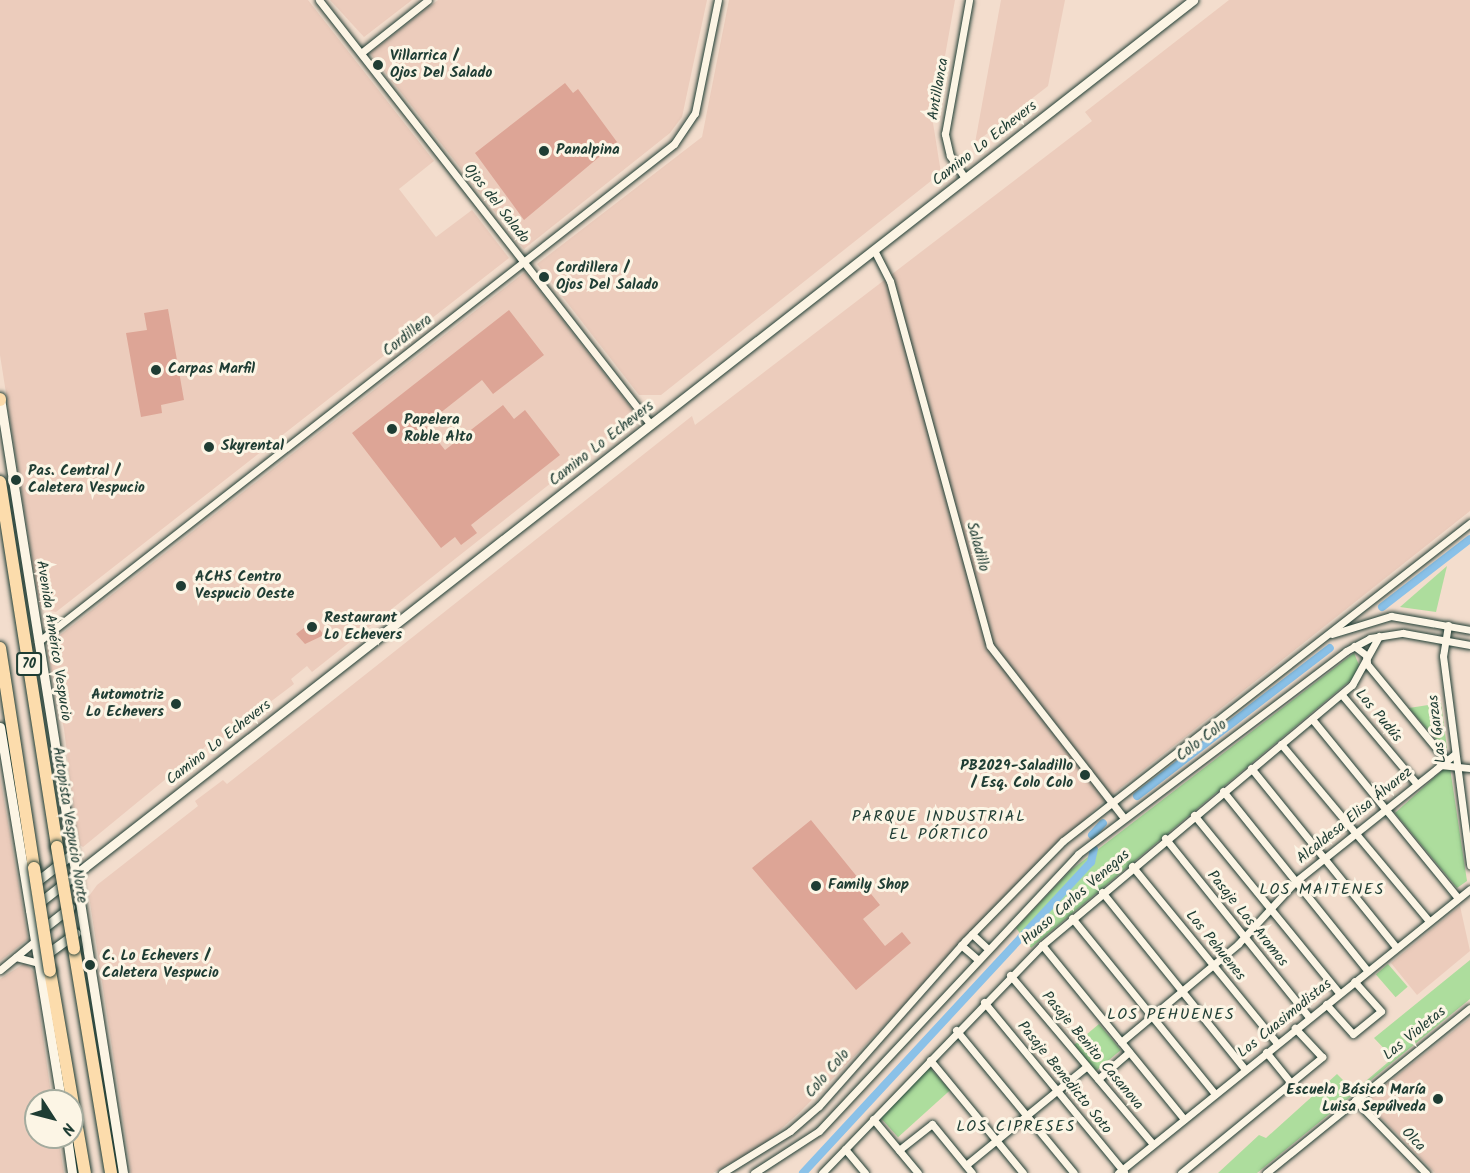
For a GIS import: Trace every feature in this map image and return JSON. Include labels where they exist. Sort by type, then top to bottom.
[{"type":"highway","name":"Autopista Vespucio Norte","points":[[0,482],[111,1173]]},
{"type":"highway","name":"70","points":[[0,648],[50,971],[85,1173]]},
{"type":"main road","name":"Camino Lo Echevers","points":[[30,910],[1193,0]]},
{"type":"main road","name":"Avenida Américo Vespucio","points":[[0,399],[123,1173]]},
{"type":"main road","points":[[0,727],[59,1089]]},
{"type":"main road","points":[[26,888],[51,874],[72,854],[93,859]]},
{"type":"main road","points":[[34,938],[79,901]]},
{"type":"main road","points":[[38,963],[84,928]]},
{"type":"main road","points":[[68,1149],[72,1173]]},
{"type":"street","name":"Ojos del Salado","points":[[319,0],[651,425]]},
{"type":"street","points":[[361,53],[428,0]]},
{"type":"street","name":"Cordillera","points":[[38,642],[524,262],[685,132],[697,106],[718,0]]},
{"type":"street","name":"Antillanca","points":[[965,178],[950,156],[945,134],[969,0]]},
{"type":"street","name":"Saladillo","points":[[874,249],[890,281],[990,646],[1123,817]]},
{"type":"street","name":"Colo Colo","points":[[722,1173],[790,1131],[819,1106],[961,945],[1064,841],[1470,523]]},
{"type":"street","points":[[1370,601],[1379,618]]},
{"type":"street","name":"Colo Colo","points":[[1321,639],[1379,618],[1410,617],[1470,630]]},
{"type":"street","name":"Las Garzas","points":[[1448,625],[1444,639],[1456,764],[1467,816],[1470,865]]},
{"type":"street","name":"Colo Colo","points":[[754,1173],[819,1131],[1044,886],[1123,817],[1354,646],[1379,636],[1413,633],[1470,645]]},
{"type":"street","name":"Huaso Carlos Venegas","points":[[822,1173],[956,1030],[1042,945],[1165,838],[1342,694],[1367,664],[1379,636]]},
{"type":"street","points":[[1354,646],[1366,655],[1367,664],[1446,760]]},
{"type":"street","name":"Los Pudús","points":[[1342,694],[1416,783]]},
{"type":"street","points":[[1312,718],[1457,897]]},
{"type":"street","points":[[1281,744],[1429,921]]},
{"type":"street","name":"Alcaldesa Elisa Álvarez","points":[[1121,1042],[1245,938],[1296,881],[1455,754]]},
{"type":"street","points":[[1440,765],[1456,764],[1470,768]]},
{"type":"street","points":[[1251,768],[1396,947]]},
{"type":"street","points":[[1223,791],[1367,970]]},
{"type":"street","points":[[1194,815],[1339,993]]},
{"type":"street","name":"Pasaje Los Aromos","points":[[1165,838],[1309,1017]]},
{"type":"street","name":"Los Pehuenes","points":[[1132,866],[1277,1043]]},
{"type":"street","name":"Los Cuasimodistas","points":[[1122,1172],[1295,1028],[1457,897],[1470,889]]},
{"type":"street","points":[[1102,892],[1245,1069]]},
{"type":"street","points":[[1072,918],[1215,1094]]},
{"type":"street","points":[[972,934],[986,947]]},
{"type":"street","points":[[0,970],[34,938]]},
{"type":"street","points":[[961,945],[976,958]]},
{"type":"street","points":[[1042,945],[1184,1119]]},
{"type":"street","points":[[16,957],[38,963]]},
{"type":"street","name":"Pasaje Benito Casanova","points":[[1010,975],[1153,1144]]},
{"type":"street","points":[[1326,1004],[1353,1034],[1381,1011],[1354,981]]},
{"type":"street","name":"Pasaje Benedicto Soto","points":[[984,1002],[1122,1172]]},
{"type":"street","name":"Las Violetas","points":[[1268,1172],[1470,1008]]},
{"type":"street","points":[[1181,1173],[1322,1058],[1295,1028]]},
{"type":"street","points":[[956,1030],[1074,1173]]},
{"type":"street","points":[[1098,1079],[1129,1052]]},
{"type":"street","points":[[1266,1052],[1291,1083]]},
{"type":"street","points":[[930,1060],[1023,1173]]},
{"type":"street","points":[[966,1165],[1087,1066]]},
{"type":"street","name":"Olca","points":[[1355,1100],[1426,1173]]},
{"type":"street","points":[[873,1119],[918,1173]]},
{"type":"street","points":[[899,1150],[932,1124],[972,1173]]},
{"type":"street","points":[[845,1149],[865,1173]]},
{"type":"shaded area","points":[[0,0],[308,0],[434,161],[399,189],[436,237],[472,210],[509,258],[56,612],[40,609],[0,355]]},
{"type":"shaded area","points":[[330,0],[412,0],[364,37]]},
{"type":"shaded area","points":[[438,0],[707,0],[682,117],[670,133],[524,249],[370,53]]},
{"type":"shaded area","points":[[729,0],[955,0],[933,123],[941,173],[661,395],[639,395],[537,264],[702,137]]},
{"type":"shaded area","points":[[1001,0],[1065,0],[1048,86],[975,143]]},
{"type":"shaded area","points":[[1229,0],[1470,0],[1470,511],[1099,805],[800,1112],[763,1145],[713,1173],[131,1173],[89,896],[97,885],[198,806],[195,801],[223,780],[227,784],[692,416],[695,425],[1092,121],[1085,112]]},
{"type":"shaded area","points":[[525,272],[637,415],[312,672],[307,666],[291,679],[294,684],[207,750],[206,746],[83,847],[78,844],[64,729],[47,651],[50,643]]},
{"type":"shaded area","points":[[0,776],[28,939],[0,961]]},
{"type":"shaded area","points":[[1460,906],[1470,951],[1417,995],[1391,963]]},
{"type":"shaded area","points":[[25,963],[34,972],[50,1089],[24,1089],[24,1149],[60,1149],[64,1173],[0,1173],[0,979]]},
{"type":"shaded area","name":"Escuela Básica María Luisa Sepúlveda","points":[[1470,1018],[1470,1173],[1435,1173],[1365,1101]]},
{"type":"green space","points":[[1447,566],[1436,612],[1400,607]]},
{"type":"green space","points":[[1354,653],[1359,665],[1352,679],[1031,948],[1016,928],[1071,870]]},
{"type":"green space","points":[[1441,703],[1447,748],[1445,750],[1409,708]]},
{"type":"green space","points":[[1445,768],[1450,768],[1467,881],[1457,888],[1395,813]]},
{"type":"green space","points":[[1470,960],[1470,999],[1257,1173],[1218,1173],[1259,1135],[1266,1138],[1337,1074],[1354,1091],[1393,1058],[1374,1038]]},
{"type":"green space","points":[[1388,964],[1408,987],[1396,997],[1376,974]]},
{"type":"green space","points":[[1099,1024],[1121,1050],[1096,1071],[1074,1045]]},
{"type":"green space","points":[[930,1068],[950,1090],[898,1137],[878,1115]]},
{"type":"building","name":"Panalpina","points":[[565,83],[573,93],[578,89],[617,142],[524,220],[475,153]]},
{"type":"building","name":"Carpas Marfil","points":[[168,309],[184,400],[161,405],[162,413],[141,417],[126,333],[147,330],[144,313]]},
{"type":"building","name":"Papelera Roble Alto","points":[[509,310],[544,355],[493,394],[482,380],[425,425],[445,450],[503,405],[514,419],[525,410],[560,455],[471,525],[477,533],[461,545],[455,537],[441,548],[352,433]]},
{"type":"building","name":"Restaurant Lo Echevers","points":[[313,621],[324,635],[305,644],[296,634]]},
{"type":"building","name":"Family Shop","points":[[811,820],[880,905],[863,919],[885,946],[902,932],[911,943],[856,990],[752,868]]},
{"type":"waterway","points":[[1382,607],[1470,539]]},
{"type":"waterway","points":[[1137,796],[1330,648]]},
{"type":"waterway","points":[[1092,835],[1103,823]]},
{"type":"waterway","points":[[803,1173],[1091,862],[1094,849]]},
{"type":"place","name":"Villarrica / Ojos Del Salado","points":[[378,65]]},
{"type":"place","name":"Panalpina","points":[[544,151]]},
{"type":"place","name":"Cordillera / Ojos Del Salado","points":[[544,277]]},
{"type":"place","name":"Carpas Marfil","points":[[156,370]]},
{"type":"place","name":"Papelera Roble Alto","points":[[392,429]]},
{"type":"place","name":"Skyrental","points":[[209,447]]},
{"type":"place","name":"Pas. Central / Caletera Vespucio","points":[[16,480]]},
{"type":"place","name":"ACHS Centro Vespucio Oeste","points":[[181,586]]},
{"type":"place","name":"Restaurant Lo Echevers","points":[[312,627]]},
{"type":"place","name":"Automotriz Lo Echevers","points":[[176,704]]},
{"type":"place","name":"PB2029-Saladillo / Esq. Colo Colo","points":[[1085,775]]},
{"type":"place","name":"Family Shop","points":[[816,886]]},
{"type":"place","name":"C. Lo Echevers / Caletera Vespucio","points":[[90,965]]},
{"type":"place","name":"Escuela Básica María Luisa Sepúlveda","points":[[1438,1099]]},
{"type":"district","name":"PARQUE INDUSTRIAL EL PÓRTICO","points":[[939,826]]},
{"type":"district","name":"LOS MAITENES","points":[[1322,890]]},
{"type":"district","name":"LOS PEHUENES","points":[[1171,1015]]},
{"type":"district","name":"LOS CIPRESES","points":[[1016,1127]]}]
